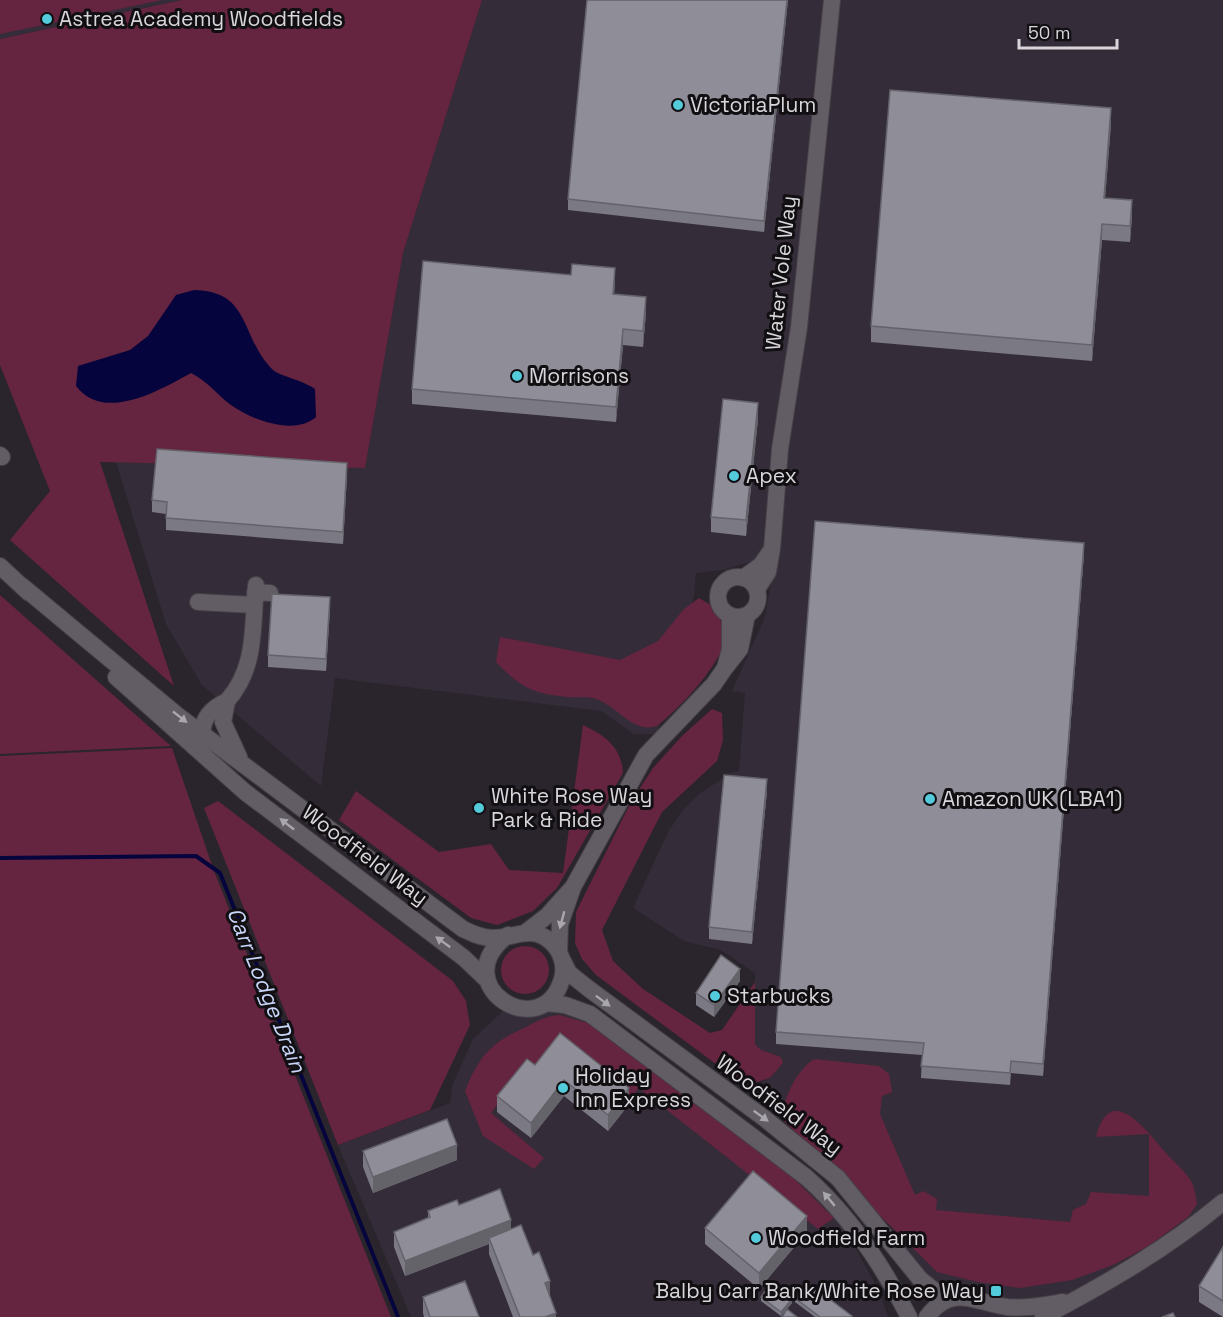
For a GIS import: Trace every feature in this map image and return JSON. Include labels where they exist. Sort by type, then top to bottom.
[{"type":"street","name":"Water Vole Way","points":[[757,589],[768,572],[772,549],[780,449],[799,327],[832,0]]},
{"type":"street","points":[[739,615],[720,604],[720,591],[727,581],[743,578],[761,566],[772,549]]},
{"type":"street","name":"Woodfield Way","points":[[0,566],[74,638],[215,766],[464,958],[487,980]]},
{"type":"street","points":[[739,615],[758,602],[757,589],[743,578]]},
{"type":"street","name":"Woodfield Way","points":[[22,586],[202,733],[463,929],[479,937],[495,938],[508,935]]},
{"type":"street","points":[[198,602],[259,594],[248,666],[241,684],[227,701],[209,713],[202,733]]},
{"type":"street","points":[[561,956],[551,942],[540,934],[526,932],[508,935],[496,944],[488,958],[487,980],[493,993],[507,1005],[522,1009],[546,1003],[558,991],[563,976],[560,924],[573,887],[646,755],[714,684],[740,649],[739,615]]},
{"type":"street","name":"Woodfield Way","points":[[227,701],[223,722],[241,761]]},
{"type":"street","name":"Woodfield Way","points":[[202,733],[208,758],[215,766]]},
{"type":"street","points":[[526,932],[547,916],[573,887]]},
{"type":"street","name":"Woodfield Way","points":[[561,956],[569,973],[764,1118],[838,1178],[920,1279],[935,1291],[954,1298],[968,1297],[1021,1308],[1073,1301]]},
{"type":"street","name":"Woodfield Way","points":[[546,1003],[565,1005],[590,1014],[806,1177],[823,1192],[855,1230],[896,1292],[909,1317]]},
{"type":"street","points":[[1043,1317],[1101,1288],[1182,1236],[1223,1202]]},
{"type":"street","points":[[927,1317],[942,1302],[954,1298]]},
{"type":"street","points":[[985,1302],[1000,1317]]},
{"type":"shaded area","name":"Astrea Academy Woodfields","points":[[0,0],[182,0],[0,39]]},
{"type":"shaded area","name":"Astrea Academy Woodfields","points":[[0,0],[162,0],[0,34]]},
{"type":"shaded area","points":[[182,0],[482,0],[403,253],[365,468],[100,462],[174,686],[10,540],[50,491],[0,365],[0,39]]},
{"type":"shaded area","points":[[482,0],[1223,0],[1223,1317],[939,1317],[901,1237],[762,1082],[770,1078],[783,1063],[781,1057],[761,1050],[755,1044],[755,973],[721,950],[684,941],[633,908],[668,832],[683,810],[699,794],[731,773],[739,771],[745,693],[732,691],[765,617],[776,554],[723,570],[696,573],[694,596],[657,734],[634,734],[601,711],[335,678],[321,786],[202,685],[166,624],[116,462],[365,467],[403,253]]},
{"type":"shaded area","points":[[194,290],[213,292],[226,298],[236,307],[255,344],[273,370],[315,389],[316,417],[307,423],[285,426],[261,420],[231,405],[191,373],[148,394],[117,403],[101,402],[88,397],[76,386],[78,366],[130,350],[148,336],[176,295]]},
{"type":"shaded area","points":[[0,595],[171,746],[0,754]]},
{"type":"shaded area","points":[[699,598],[718,609],[726,643],[696,688],[657,726],[640,726],[633,723],[604,702],[593,698],[556,696],[528,688],[512,678],[496,662],[500,637],[620,660],[658,641],[684,609]]},
{"type":"shaded area","points":[[712,709],[722,713],[723,740],[717,761],[662,812],[602,930],[613,961],[643,989],[710,1033],[722,1030],[755,982],[755,1044],[761,1050],[781,1057],[783,1063],[770,1078],[751,1084],[728,1073],[596,975],[582,959],[575,943],[576,912],[631,802],[653,768],[682,736]]},
{"type":"shaded area","points":[[583,725],[605,738],[616,749],[623,773],[557,888],[533,911],[497,925],[471,918],[339,820],[356,791],[439,852],[491,844],[509,870],[563,873]]},
{"type":"shaded area","points":[[172,748],[214,871],[391,1317],[0,1317],[0,756]]},
{"type":"shaded area","points":[[218,801],[453,981],[466,1001],[470,1025],[430,1110],[338,1145],[204,808]]},
{"type":"shaded area","points":[[520,946],[530,946],[545,956],[549,970],[545,984],[539,990],[530,994],[520,994],[505,984],[501,975],[501,965],[511,950]]},
{"type":"shaded area","points":[[567,1010],[591,1018],[821,1197],[848,1235],[879,1291],[888,1317],[411,1317],[338,1145],[450,1103],[452,1086],[473,1039],[503,1011]]},
{"type":"shaded area","points":[[559,1015],[595,1025],[634,1058],[777,1162],[834,1218],[818,1229],[639,1088],[630,1099],[557,1044],[530,1072],[524,1069],[491,1113],[544,1158],[534,1169],[483,1136],[465,1091],[475,1069],[487,1052],[502,1039],[541,1020]]},
{"type":"shaded area","points":[[814,1059],[879,1066],[889,1074],[892,1092],[882,1096],[880,1114],[915,1195],[923,1191],[937,1199],[936,1210],[1070,1222],[1073,1210],[1086,1204],[1091,1192],[1149,1196],[1149,1134],[1096,1137],[1102,1120],[1110,1112],[1119,1111],[1139,1123],[1185,1172],[1193,1185],[1197,1204],[1188,1217],[1147,1247],[1113,1265],[1072,1280],[1020,1288],[978,1282],[937,1272],[780,1117],[796,1078]]},
{"type":"building","name":"VictoriaPlum","points":[[587,0],[787,0],[764,221],[568,199]]},
{"type":"building","points":[[890,90],[1111,108],[1104,198],[1132,200],[1130,226],[1102,224],[1092,345],[871,326]]},
{"type":"building","name":"Morrisons","points":[[423,261],[571,275],[572,264],[615,268],[613,294],[646,297],[643,331],[623,329],[616,407],[412,389]]},
{"type":"building","name":"Apex","points":[[723,399],[758,403],[746,520],[711,517]]},
{"type":"building","points":[[157,449],[347,463],[343,532],[166,518],[167,502],[152,500]]},
{"type":"building","name":"Amazon UK (LBA1)","points":[[815,521],[1084,543],[1043,1064],[1011,1061],[1010,1073],[921,1066],[924,1043],[776,1032]]},
{"type":"building","points":[[272,594],[330,597],[326,659],[268,655]]},
{"type":"building","points":[[724,775],[767,779],[752,932],[709,927]]},
{"type":"building","points":[[721,955],[740,969],[714,1005],[696,993]]},
{"type":"building","name":"Holiday Inn Express","points":[[560,1033],[629,1088],[608,1115],[564,1080],[531,1123],[497,1096],[527,1059],[535,1065]]},
{"type":"building","points":[[447,1119],[457,1145],[373,1177],[363,1151]]},
{"type":"building","name":"Woodfield Farm","points":[[753,1171],[807,1216],[759,1273],[705,1228]]},
{"type":"building","points":[[500,1189],[511,1220],[405,1261],[394,1232],[430,1217],[428,1211],[457,1200],[459,1205]]},
{"type":"building","points":[[521,1225],[533,1255],[539,1252],[550,1281],[545,1283],[556,1313],[545,1317],[520,1317],[489,1238]]},
{"type":"building","points":[[1223,1247],[1223,1301],[1199,1286]]},
{"type":"building","points":[[465,1281],[479,1317],[430,1317],[423,1297]]},
{"type":"building","points":[[807,1282],[852,1316],[820,1317],[795,1298]]},
{"type":"building","points":[[771,1283],[792,1299],[781,1312],[761,1297]]},
{"type":"building","points":[[787,1309],[797,1317],[782,1317]]},
{"type":"building","points":[[1173,1313],[1175,1317],[1162,1317]]},
{"type":"waterway","name":"Carr Lodge Drain","points":[[0,858],[196,856],[220,873],[398,1317]]},
{"type":"place","name":"Astrea Academy Woodfields","points":[[47,19]]},
{"type":"place","name":"VictoriaPlum","points":[[678,105]]},
{"type":"place","name":"Morrisons","points":[[517,376]]},
{"type":"place","name":"Apex","points":[[734,476]]},
{"type":"place","name":"Amazon UK (LBA1)","points":[[930,799]]},
{"type":"place","name":"White Rose Way Park & Ride","points":[[479,808]]},
{"type":"place","name":"Starbucks","points":[[715,996]]},
{"type":"place","name":"Holiday Inn Express","points":[[563,1088]]},
{"type":"place","name":"Woodfield Farm","points":[[756,1238]]},
{"type":"place","name":"Balby Carr Bank/White Rose Way","points":[[996,1291]]}]
